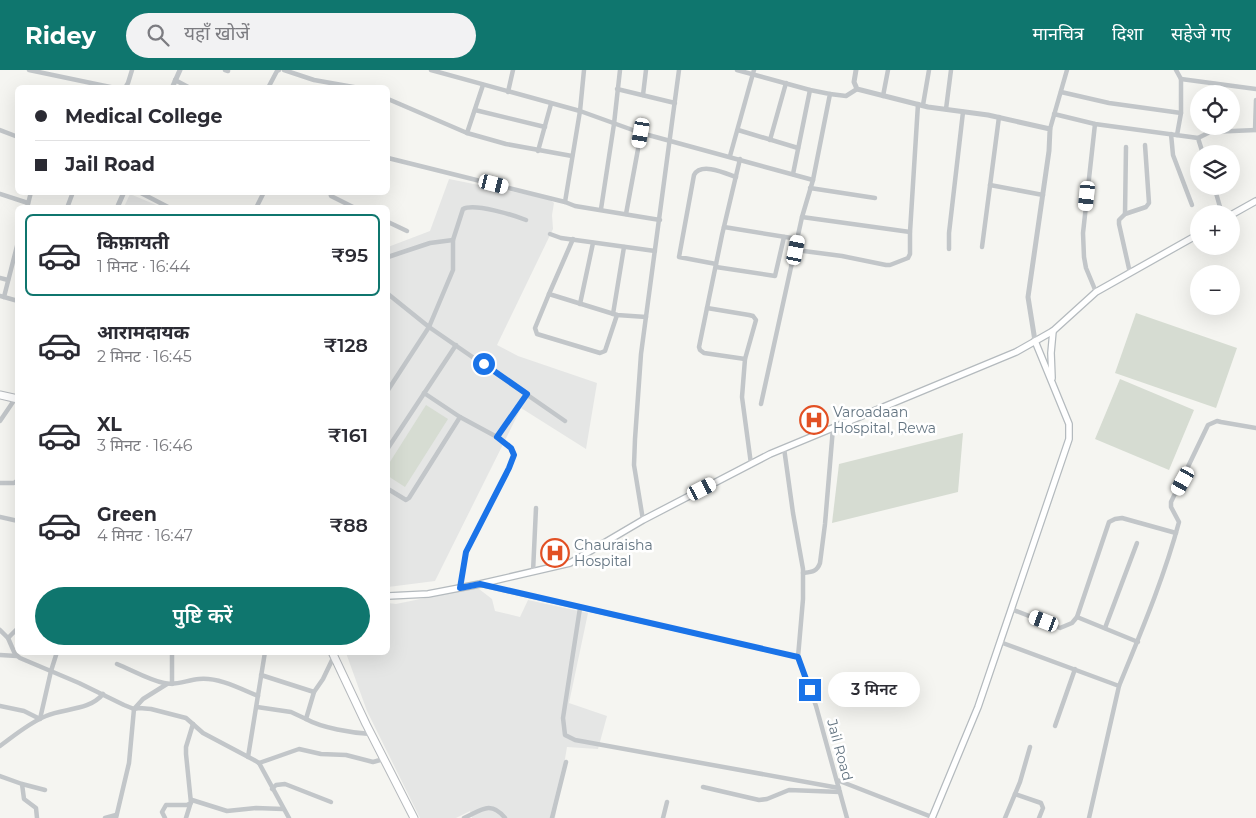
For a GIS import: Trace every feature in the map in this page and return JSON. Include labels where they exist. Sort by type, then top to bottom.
[{"type":"main road","points":[[1240,210],[1256,201]]},
{"type":"main road","points":[[390,596],[428,594],[570,563],[643,520],[784,448],[1016,352],[1053,330],[1096,292],[1190,239]]},
{"type":"main road","points":[[1052,380],[1051,353],[1053,330]]},
{"type":"main road","points":[[932,817],[978,707],[1069,439],[1069,424],[1036,341]]},
{"type":"main road","points":[[0,395],[15,399]]},
{"type":"main road","points":[[333,655],[414,818]]},
{"type":"street","points":[[29,70],[101,85]]},
{"type":"street","points":[[62,77],[64,70]]},
{"type":"street","points":[[127,85],[132,70]]},
{"type":"street","points":[[174,85],[180,70]]},
{"type":"street","points":[[270,85],[279,70]]},
{"type":"street","points":[[284,70],[314,80],[342,85]]},
{"type":"street","points":[[431,70],[580,111],[641,133],[813,180]]},
{"type":"street","points":[[508,92],[513,70]]},
{"type":"street","points":[[565,202],[580,111],[584,70]]},
{"type":"street","points":[[601,209],[620,70]]},
{"type":"street","points":[[643,95],[646,70]]},
{"type":"street","points":[[643,520],[635,478],[635,439],[641,354],[679,70]]},
{"type":"street","points":[[737,70],[754,72],[810,90],[830,94],[846,96],[857,89],[920,105],[998,117],[1050,129]]},
{"type":"street","points":[[856,70],[854,82],[857,89]]},
{"type":"street","points":[[883,96],[888,70]]},
{"type":"street","points":[[796,250],[890,265],[908,258],[910,254],[920,105],[929,70]]},
{"type":"street","points":[[946,109],[951,70]]},
{"type":"street","points":[[1036,341],[1028,297],[1043,195],[1050,129],[1067,70]]},
{"type":"street","points":[[1176,70],[1181,79],[1181,113],[1177,135]]},
{"type":"street","points":[[730,156],[754,72]]},
{"type":"street","points":[[1181,79],[1256,89]]},
{"type":"street","points":[[176,80],[185,85]]},
{"type":"street","points":[[770,140],[786,83]]},
{"type":"street","points":[[467,133],[483,85]]},
{"type":"street","points":[[617,89],[675,103]]},
{"type":"street","points":[[793,174],[810,90]]},
{"type":"street","points":[[1061,92],[1110,103],[1181,113]]},
{"type":"street","points":[[761,404],[802,217],[813,180],[830,94]]},
{"type":"street","points":[[390,100],[467,133],[506,144],[572,156]]},
{"type":"street","points":[[1240,131],[1256,130],[1256,100]]},
{"type":"street","points":[[538,150],[551,104]]},
{"type":"street","points":[[475,110],[545,127]]},
{"type":"street","points":[[949,249],[963,112]]},
{"type":"street","points":[[1054,114],[1095,124],[1198,138],[1204,135]]},
{"type":"street","points":[[982,247],[998,117]]},
{"type":"street","points":[[1095,124],[1083,233],[1085,262],[1096,292]]},
{"type":"street","points":[[0,130],[15,136]]},
{"type":"street","points":[[738,130],[798,148]]},
{"type":"street","points":[[626,214],[641,133]]},
{"type":"street","points":[[1171,134],[1174,156],[1192,205]]},
{"type":"street","points":[[1198,138],[1200,145]]},
{"type":"street","points":[[1130,273],[1119,220],[1125,214],[1146,207],[1149,203],[1145,145]]},
{"type":"street","points":[[1125,214],[1126,147]]},
{"type":"street","points":[[390,158],[575,206],[660,220]]},
{"type":"street","points":[[740,159],[699,347],[704,353],[745,359]]},
{"type":"street","points":[[736,177],[702,168],[696,171],[679,257],[775,276],[784,236]]},
{"type":"street","points":[[990,185],[1043,195]]},
{"type":"street","points":[[810,188],[875,198]]},
{"type":"street","points":[[0,194],[28,205]]},
{"type":"street","points":[[145,195],[164,205]]},
{"type":"street","points":[[331,195],[349,205]]},
{"type":"street","points":[[1249,205],[1256,206]]},
{"type":"street","points":[[390,387],[429,327],[453,270],[453,240],[461,212],[473,206],[526,220]]},
{"type":"street","points":[[802,217],[910,232]]},
{"type":"street","points":[[390,223],[407,231]]},
{"type":"street","points":[[724,227],[798,239]]},
{"type":"street","points":[[550,234],[593,243],[655,251]]},
{"type":"street","points":[[573,239],[535,328],[538,334],[600,353],[605,351],[615,314],[624,247]]},
{"type":"street","points":[[390,256],[430,243],[453,240]]},
{"type":"street","points":[[580,304],[593,243]]},
{"type":"street","points":[[15,253],[2,297],[15,300]]},
{"type":"street","points":[[0,278],[8,280]]},
{"type":"street","points":[[549,294],[615,314],[646,317]]},
{"type":"street","points":[[390,296],[429,327],[565,421]]},
{"type":"street","points":[[707,308],[753,316],[756,320],[745,359],[742,397],[752,464]]},
{"type":"street","points":[[390,445],[456,345]]},
{"type":"street","points":[[424,394],[460,417],[497,437],[511,448],[514,455],[466,552],[460,588]]},
{"type":"street","points":[[497,437],[527,394]]},
{"type":"street","points":[[0,421],[15,400]]},
{"type":"street","points":[[390,490],[406,500],[409,498],[460,417]]},
{"type":"street","points":[[1089,818],[1119,686],[1138,642],[1176,533],[1179,520],[1171,507],[1171,502],[1208,426],[1217,421],[1256,428]]},
{"type":"street","points":[[803,573],[815,571],[820,563],[833,428]]},
{"type":"street","points":[[480,584],[798,657],[803,599],[803,573],[784,448]]},
{"type":"street","points":[[0,483],[15,482]]},
{"type":"street","points":[[533,572],[536,508]]},
{"type":"street","points":[[0,518],[15,520]]},
{"type":"street","points":[[1011,609],[1060,628],[1072,623],[1077,617],[1109,522],[1115,518],[1122,518],[1176,533]]},
{"type":"street","points":[[1105,628],[1137,543]]},
{"type":"street","points":[[580,608],[563,718],[565,735],[576,740],[839,790]]},
{"type":"street","points":[[1077,617],[1138,642]]},
{"type":"street","points":[[0,630],[8,638],[15,652]]},
{"type":"street","points":[[8,638],[15,631]]},
{"type":"street","points":[[1000,642],[1119,686]]},
{"type":"street","points":[[0,655],[17,656],[134,709],[144,708],[182,717],[203,733],[259,763],[289,818]]},
{"type":"street","points":[[40,719],[56,655]]},
{"type":"street","points":[[169,684],[172,655]]},
{"type":"street","points":[[248,757],[265,655]]},
{"type":"street","points":[[306,719],[314,692],[321,683],[333,655]]},
{"type":"street","name":"Jail Road","points":[[798,657],[816,706],[847,818]]},
{"type":"street","points":[[117,664],[169,684]]},
{"type":"street","points":[[1055,726],[1075,669]]},
{"type":"street","points":[[262,675],[314,692]]},
{"type":"street","points":[[105,818],[116,817],[129,763],[134,709],[143,700],[169,684],[198,679],[232,686],[258,696]]},
{"type":"street","points":[[0,746],[40,719],[95,702],[103,694]]},
{"type":"street","points":[[0,706],[20,710],[40,719]]},
{"type":"street","points":[[257,707],[291,712],[312,722],[329,727],[371,734]]},
{"type":"street","points":[[186,818],[191,803],[186,747],[193,724]]},
{"type":"street","points":[[1005,818],[1015,794],[1030,746]]},
{"type":"street","points":[[259,763],[299,748],[321,754],[346,755],[373,762],[384,759]]},
{"type":"street","points":[[552,818],[566,762]]},
{"type":"street","points":[[0,776],[45,790]]},
{"type":"street","points":[[837,780],[932,817]]},
{"type":"street","points":[[22,784],[24,799],[36,808],[37,818]]},
{"type":"street","points":[[272,789],[276,785],[285,784],[331,802]]},
{"type":"street","points":[[703,787],[759,800],[767,799],[789,790],[839,790]]},
{"type":"street","points":[[1015,794],[1041,803],[1043,808],[1039,818]]},
{"type":"street","points":[[663,818],[667,802]]},
{"type":"street","points":[[165,818],[162,812],[166,806],[191,803],[227,810],[284,809]]},
{"type":"street","points":[[464,818],[489,807],[497,809],[504,818]]},
{"type":"shaded area","points":[[449,179],[549,199],[554,203],[552,215],[553,229],[497,345],[518,356],[597,383],[586,449],[521,408],[435,581],[390,587],[390,246],[430,231]]},
{"type":"shaded area","points":[[130,195],[132,195],[156,205],[125,205]]},
{"type":"shaded area","points":[[1136,313],[1237,348],[1216,408],[1115,373]]},
{"type":"shaded area","points":[[1120,379],[1194,410],[1169,470],[1095,439]]},
{"type":"shaded area","points":[[426,405],[448,419],[405,487],[390,477],[390,462]]},
{"type":"shaded area","points":[[963,433],[958,492],[832,523],[839,464]]},
{"type":"shaded area","points":[[469,589],[479,589],[492,599],[495,611],[520,617],[528,600],[588,613],[569,703],[607,716],[598,749],[567,747],[555,818],[472,818],[470,811],[456,818],[420,818],[367,711],[347,655],[390,655],[390,603],[396,604]]},
{"type":"place","name":"Varoadaan Hospital, Rewa","points":[[814,420]]},
{"type":"place","name":"Chauraisha Hospital","points":[[555,553]]},
{"type":"route","points":[[484,364],[527,394],[497,437],[511,448],[514,455],[466,552],[460,588],[480,584],[798,657],[810,690]]}]
